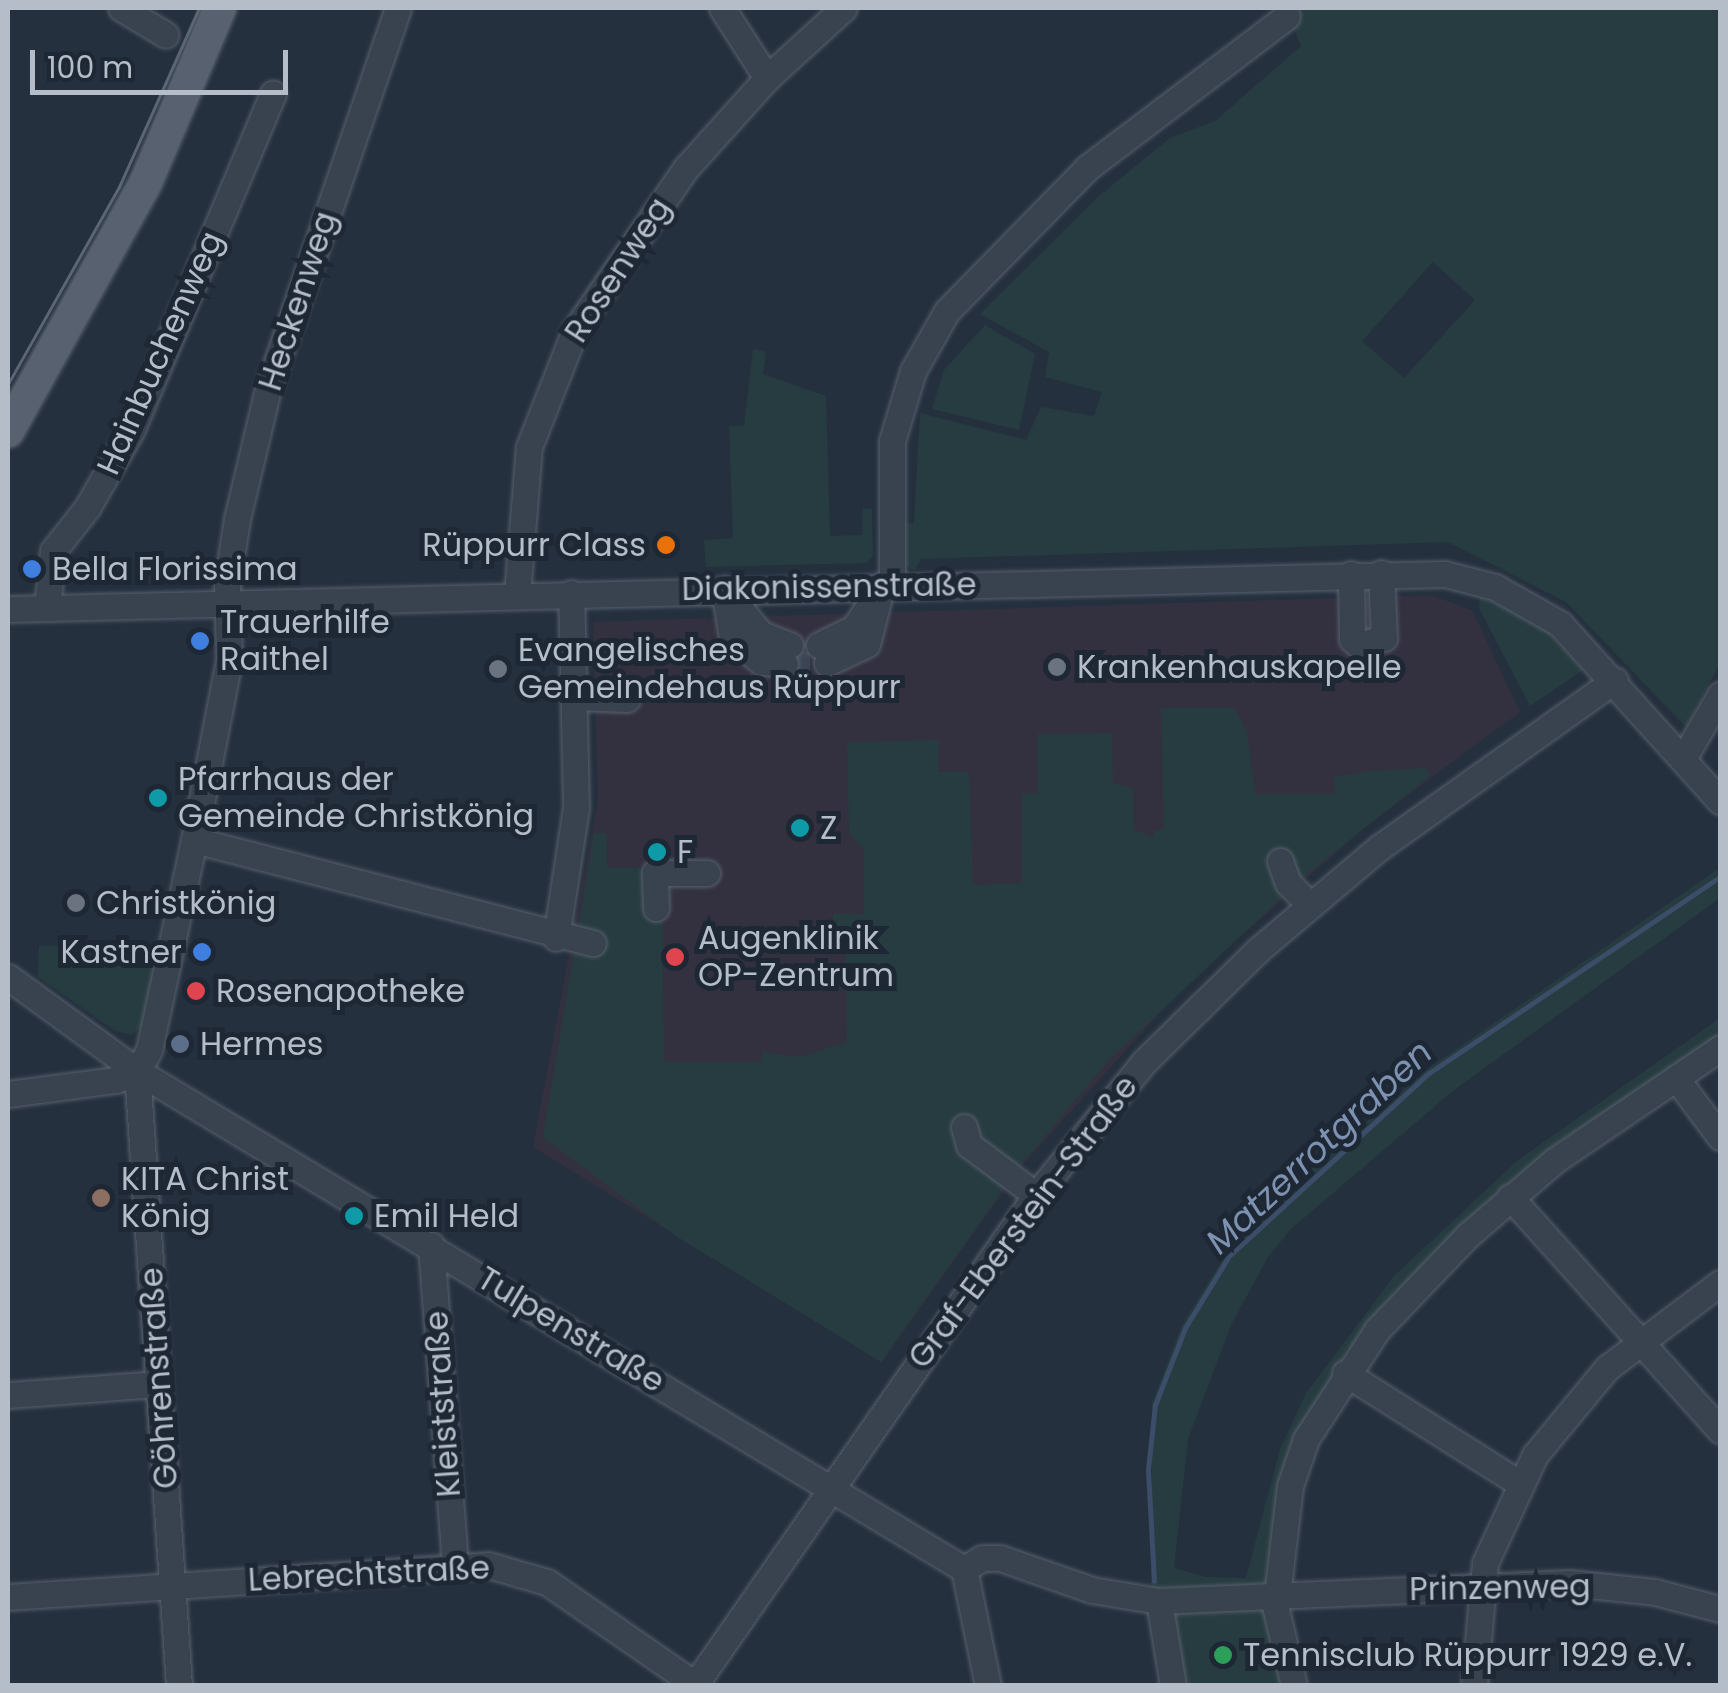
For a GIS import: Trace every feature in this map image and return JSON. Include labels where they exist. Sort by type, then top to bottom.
[{"type":"main road","points":[[8,431],[146,182],[220,8]]},
{"type":"street","points":[[121,8],[166,35]]},
{"type":"street","name":"Heckenweg","points":[[137,1071],[149,1050],[229,660],[228,601],[240,504],[296,295],[398,8]]},
{"type":"street","points":[[722,8],[767,78]]},
{"type":"street","name":"Rosenweg","points":[[517,594],[529,447],[575,330],[686,168],[767,78],[844,8]]},
{"type":"street","points":[[823,654],[867,644],[888,586],[892,441],[913,371],[933,333],[1087,168],[1287,16]]},
{"type":"street","name":"Hainbuchenweg","points":[[47,608],[53,551],[87,508],[132,428],[273,93]]},
{"type":"street","points":[[1351,574],[1352,639],[1359,645],[1384,638],[1381,573]]},
{"type":"street","name":"Diakonissenstraße","points":[[8,608],[1445,574],[1495,587],[1560,624],[1720,802]]},
{"type":"street","points":[[724,589],[732,638],[762,662],[787,655]]},
{"type":"street","points":[[556,938],[576,807],[572,593]]},
{"type":"street","name":"Graf-Eberstein-Straße","points":[[695,1685],[1036,1196],[1144,1062],[1310,905],[1427,811],[1614,680]]},
{"type":"street","points":[[1684,759],[1720,695]]},
{"type":"street","points":[[573,697],[627,699]]},
{"type":"street","points":[[194,840],[556,938],[594,943]]},
{"type":"street","points":[[1280,861],[1288,883],[1310,905]]},
{"type":"street","points":[[656,908],[656,873],[708,873]]},
{"type":"street","name":"Tulpenstraße","points":[[8,976],[137,1071],[964,1570]]},
{"type":"street","points":[[1294,1686],[1275,1596],[1290,1486],[1306,1439],[1345,1373],[1407,1294],[1510,1197],[1720,1048]]},
{"type":"street","points":[[8,1094],[116,1080],[137,1071]]},
{"type":"street","name":"Göhrenstraße","points":[[137,1071],[179,1686]]},
{"type":"street","points":[[1676,1078],[1720,1137]]},
{"type":"street","points":[[964,1127],[968,1145],[1036,1196]]},
{"type":"street","points":[[1510,1197],[1720,1430]]},
{"type":"street","name":"Kleiststraße","points":[[431,1245],[455,1564]]},
{"type":"street","points":[[1474,1686],[1478,1586],[1519,1483],[1572,1405],[1639,1341],[1720,1283]]},
{"type":"street","points":[[1345,1373],[1519,1483]]},
{"type":"street","points":[[8,1395],[159,1384]]},
{"type":"street","points":[[988,1686],[964,1570],[982,1558],[1000,1558],[1092,1590],[1159,1600],[1275,1596]]},
{"type":"street","name":"Lebrechtstraße","points":[[8,1597],[455,1564],[510,1568],[547,1582],[695,1685]]},
{"type":"street","name":"Prinzenweg","points":[[1275,1596],[1478,1586],[1613,1586],[1720,1608]]},
{"type":"street","points":[[1159,1600],[1172,1686]]},
{"type":"shaded area","points":[[1430,595],[1472,610],[1520,712],[1366,826],[1182,988],[1019,1169],[882,1362],[533,1147],[598,801],[593,622]]},
{"type":"green space","points":[[1286,8],[1720,8],[1720,663],[1686,727],[1566,602],[1448,542],[921,559],[915,571],[905,564],[900,524],[914,523],[920,413],[1026,440],[1041,407],[1094,416],[1102,392],[1045,377],[1049,352],[980,314],[1099,196],[1170,138],[1215,121],[1301,46]],"holes":[[[1433,262],[1475,300],[1404,378],[1362,341]]]},
{"type":"green space","points":[[985,325],[1035,354],[1019,430],[932,409],[944,370]]},
{"type":"green space","points":[[753,349],[766,352],[763,374],[826,396],[830,536],[862,535],[863,509],[872,509],[873,556],[867,563],[706,567],[704,540],[733,538],[729,426],[744,426]]},
{"type":"green space","points":[[1480,597],[1538,621],[1583,670],[1530,706],[1479,608]]},
{"type":"green space","points":[[1161,708],[1234,708],[1247,732],[1255,794],[1335,794],[1334,777],[1371,771],[1426,768],[1430,776],[1302,878],[1109,1060],[1018,1168],[881,1362],[676,1236],[543,1137],[594,833],[607,833],[607,868],[705,867],[662,878],[664,1062],[762,1062],[762,1052],[800,1057],[847,1042],[845,929],[833,928],[833,913],[864,914],[864,850],[849,833],[847,742],[939,740],[938,772],[969,772],[973,885],[1022,883],[1022,794],[1038,793],[1037,734],[1112,733],[1113,783],[1133,789],[1134,830],[1154,837],[1154,831],[1164,830]]},
{"type":"green space","points":[[1720,868],[1720,898],[1454,1090],[1291,1229],[1268,1257],[1231,1325],[1188,1439],[1174,1568],[1206,1577],[1246,1578],[1280,1449],[1306,1393],[1394,1276],[1517,1161],[1720,1018],[1720,1034],[1552,1147],[1479,1209],[1354,1350],[1348,1347],[1285,1465],[1274,1585],[1151,1592],[1152,1403],[1182,1325],[1226,1254],[1270,1205],[1429,1068]]},
{"type":"green space","points":[[162,943],[146,1022],[132,1035],[115,1031],[38,977],[39,946]]},
{"type":"green space","name":"Tennisclub Rüppurr 1929 e.V.","points":[[1172,1605],[1268,1605],[1292,1685],[1178,1685]]},
{"type":"waterway","name":"Matzerrotgraben","points":[[1154,1581],[1148,1469],[1155,1405],[1185,1328],[1229,1256],[1429,1073],[1720,877]]},
{"type":"tunnel","points":[[785,664],[827,663]]},
{"type":"tram line","points":[[8,384],[119,187],[199,8]]},
{"type":"place","name":"Rüppurr Class","points":[[666,545]]},
{"type":"place","name":"Bella Florissima","points":[[32,569]]},
{"type":"place","name":"Trauerhilfe Raithel","points":[[200,641]]},
{"type":"place","name":"Krankenhauskapelle","points":[[1057,667]]},
{"type":"place","name":"Evangelisches Gemeindehaus Rüppurr","points":[[498,669]]},
{"type":"place","name":"Pfarrhaus der Gemeinde Christkönig","points":[[158,798]]},
{"type":"place","name":"Z","points":[[800,828]]},
{"type":"place","name":"F","points":[[657,852]]},
{"type":"place","name":"Christkönig","points":[[76,903]]},
{"type":"place","name":"Kastner","points":[[202,952]]},
{"type":"place","name":"Augenklinik OP-Zentrum","points":[[675,957]]},
{"type":"place","name":"Rosenapotheke","points":[[196,991]]},
{"type":"place","name":"Hermes","points":[[180,1044]]},
{"type":"place","name":"KITA Christ König","points":[[101,1198]]},
{"type":"place","name":"Emil Held","points":[[354,1216]]},
{"type":"place","name":"Tennisclub Rüppurr 1929 e.V.","points":[[1223,1655]]}]
